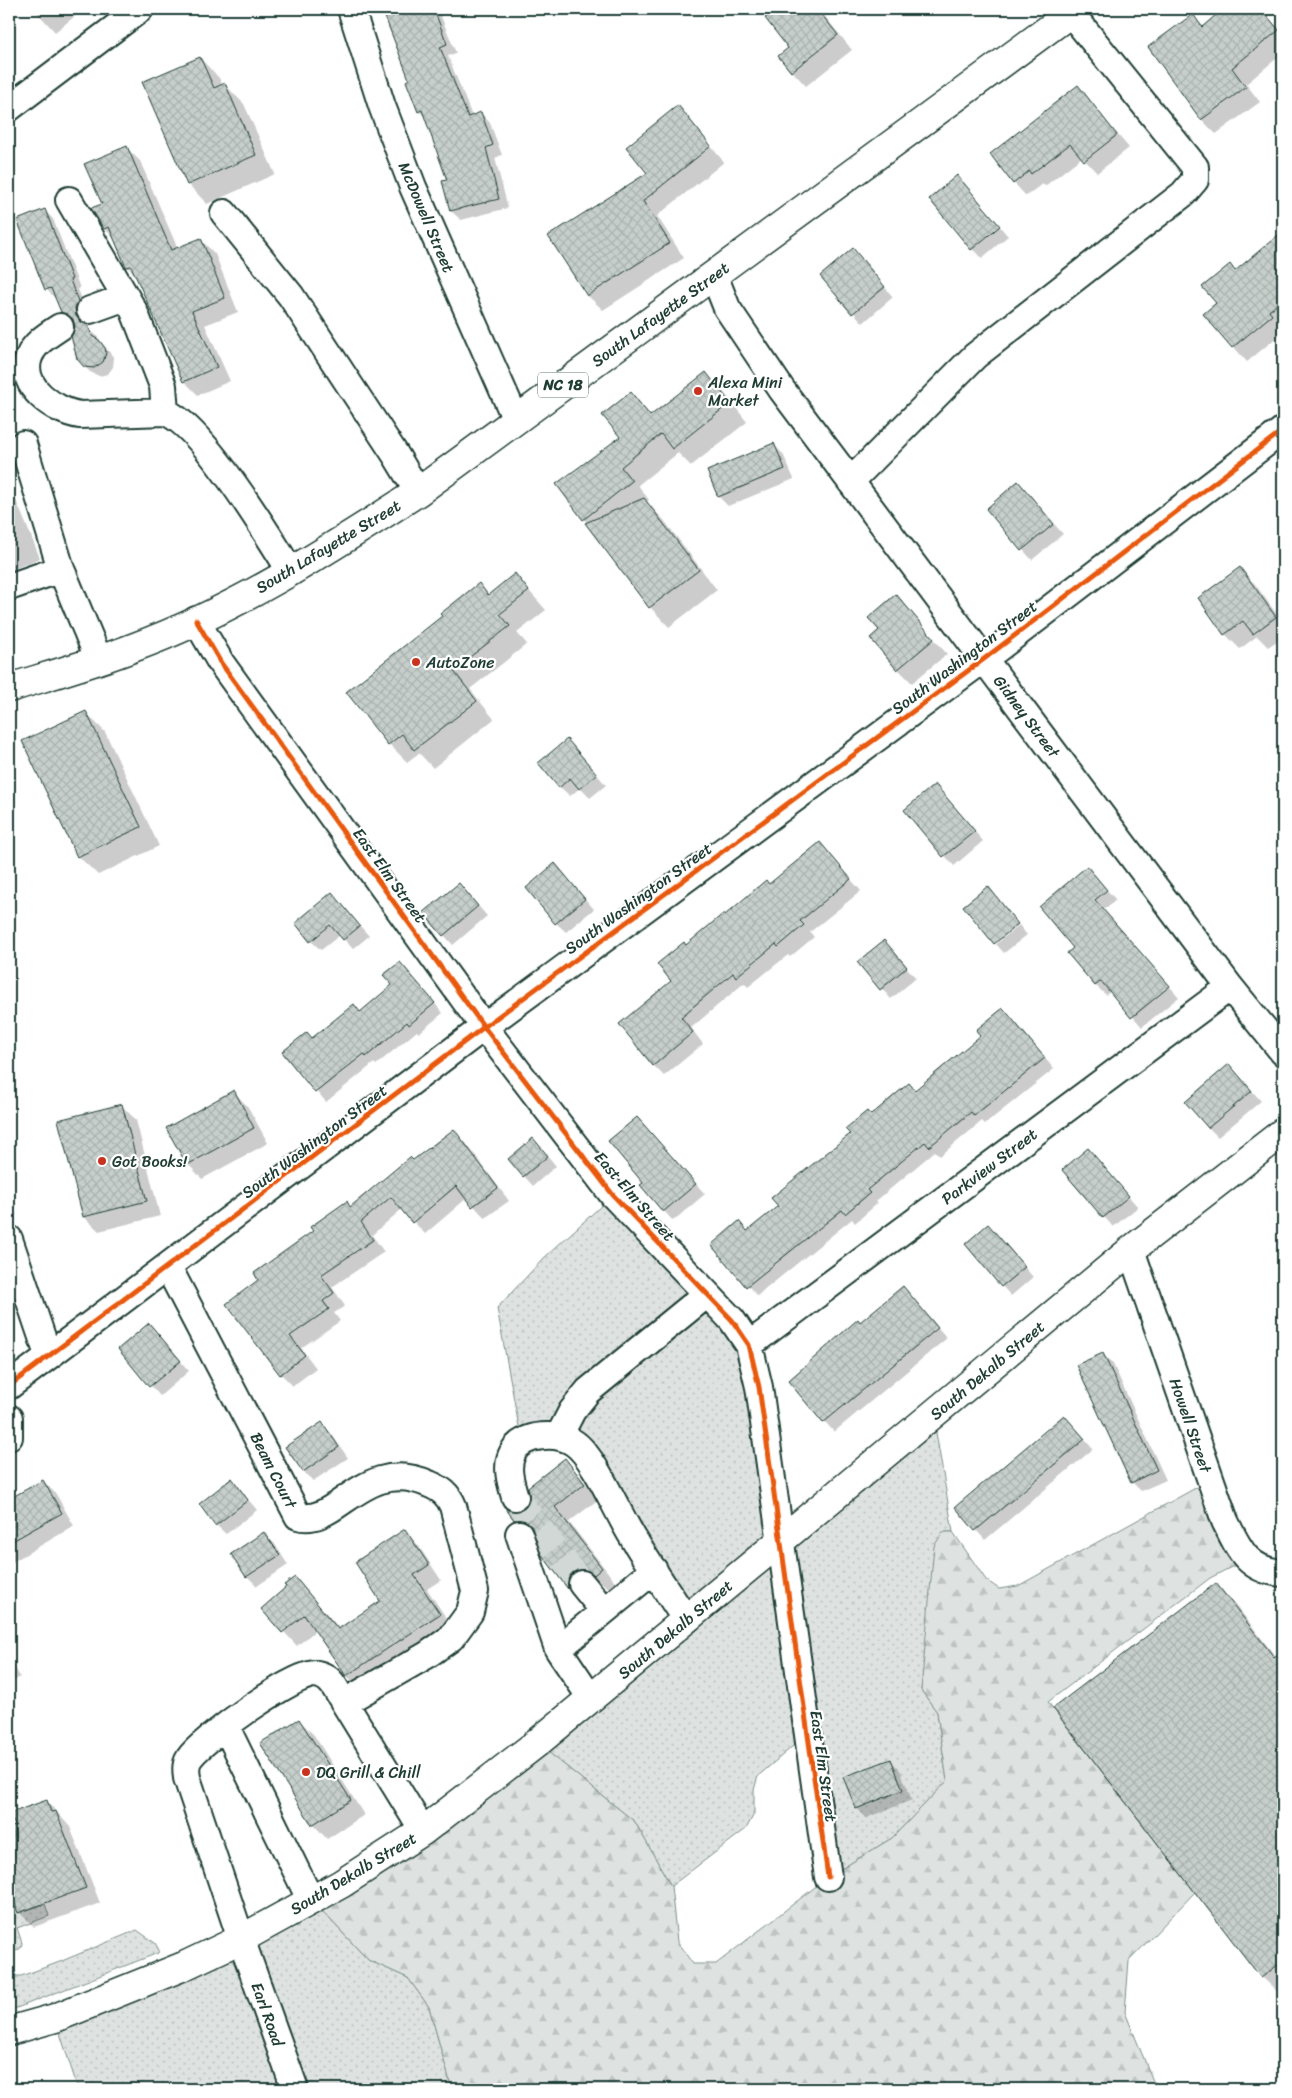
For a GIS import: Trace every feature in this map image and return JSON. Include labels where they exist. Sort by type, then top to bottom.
[{"type":"main road","name":"South Lafayette Street","points":[[9,688],[136,647],[196,620],[291,572],[418,492],[1073,11]]},
{"type":"main road","name":"South Dekalb Street","points":[[9,2031],[55,2018],[184,1966],[241,1939],[341,1884],[424,1831],[537,1743],[1131,1250],[1283,1132]]},
{"type":"street","points":[[9,108],[140,9]]},
{"type":"street","name":"McDowell Street","points":[[351,9],[382,106],[413,188],[516,420]]},
{"type":"street","points":[[851,481],[975,356],[1188,191],[1195,180],[1195,167],[1073,11]]},
{"type":"street","points":[[69,200],[134,311],[163,386],[166,412]]},
{"type":"street","points":[[224,213],[291,296],[418,492]]},
{"type":"street","name":"Gidney Street","points":[[714,275],[727,308],[782,390],[1230,987],[1283,1052]]},
{"type":"street","points":[[90,310],[126,297]]},
{"type":"street","points":[[60,327],[40,342],[28,358],[27,368],[30,380],[42,397],[70,414],[166,412],[182,421],[210,454],[251,509],[291,572]]},
{"type":"street","name":"South Washington Street","points":[[9,1386],[484,1027],[984,659],[1283,430]]},
{"type":"street","points":[[23,444],[60,569],[99,660]]},
{"type":"street","points":[[9,587],[60,569]]},
{"type":"street","name":"East Elm Street","points":[[196,620],[221,663],[484,1027],[613,1195],[732,1320],[749,1345],[758,1387],[828,1877]]},
{"type":"street","name":"Parkview Street","points":[[749,1345],[1230,987]]},
{"type":"street","points":[[9,1239],[48,1355]]},
{"type":"street","name":"Howell Street","points":[[1131,1250],[1224,1521],[1246,1559],[1264,1570],[1283,1573]]},
{"type":"street","name":"Beam Court","points":[[168,1267],[298,1516],[313,1518],[377,1479],[392,1477],[410,1477],[441,1489],[450,1497],[475,1591],[470,1612],[462,1626],[443,1644],[344,1702]]},
{"type":"street","points":[[560,1436],[572,1411],[588,1391],[707,1294]]},
{"type":"street","points":[[9,1418],[9,1437]]},
{"type":"street","points":[[515,1497],[510,1476],[510,1460],[513,1451],[522,1443],[538,1436],[560,1436],[575,1443],[584,1452],[686,1620]]},
{"type":"street","points":[[519,1534],[558,1649],[591,1698]]},
{"type":"street","points":[[558,1649],[654,1570]]},
{"type":"street","points":[[582,1584],[604,1611]]},
{"type":"street","name":"Earl Road","points":[[295,2089],[241,1939],[188,1778],[186,1766],[190,1756],[226,1727],[277,1691],[304,1677],[315,1674],[330,1680],[424,1831]]},
{"type":"street","points":[[226,1727],[311,1901]]},
{"type":"green space","points":[[613,1195],[732,1320],[779,1543],[933,1415],[953,1532],[943,1532],[921,1690],[937,1712],[947,1781],[892,1838],[828,1877],[806,1735],[758,1776],[754,1790],[754,1814],[746,1829],[671,1886],[635,1822],[537,1743],[686,1620],[584,1452],[522,1443],[497,1308],[544,1258]]},
{"type":"green space","points":[[1210,1480],[1247,1559],[1210,1578],[1048,1702],[1195,1892],[1129,1961],[1125,2012],[1153,2081],[1166,2089],[452,2089],[429,2007],[408,1978],[368,1960],[312,1900],[537,1743],[635,1822],[671,1886],[677,1942],[693,1964],[716,1964],[828,1877],[892,1838],[947,1781],[937,1712],[921,1690],[934,1546],[943,1532],[953,1532],[986,1580],[999,1589],[1018,1586]]},
{"type":"green space","points":[[9,1888],[18,1913],[45,1904],[49,1916],[17,1928],[22,1943],[21,1948],[9,1954]]},
{"type":"green space","points":[[312,1900],[368,1960],[408,1978],[429,2007],[452,2089],[78,2089],[55,2018]]},
{"type":"green space","points":[[137,1930],[155,1943],[159,1950],[158,1953],[9,2011],[9,1976],[21,1976]]},
{"type":"building","points":[[382,9],[434,9],[447,44],[440,47],[468,117],[481,112],[493,145],[486,148],[499,199],[450,211],[442,181],[447,180],[422,110],[418,112],[406,81],[409,79]]},
{"type":"building","points":[[777,9],[817,9],[838,35],[791,72],[778,56],[788,48],[765,18]]},
{"type":"building","points":[[1223,9],[1261,9],[1279,30],[1232,68],[1246,87],[1201,120],[1148,47],[1193,14],[1202,27]]},
{"type":"building","points":[[200,57],[214,88],[225,83],[256,155],[187,185],[142,82]]},
{"type":"building","points":[[1078,85],[1117,135],[1084,161],[1070,144],[1031,174],[1029,171],[1013,184],[990,154]]},
{"type":"building","points":[[678,105],[711,146],[643,201],[670,243],[587,296],[548,236],[647,173],[626,147]]},
{"type":"building","points":[[127,146],[171,250],[201,238],[225,298],[192,311],[217,367],[183,382],[131,266],[126,267],[109,227],[104,229],[91,208],[102,204],[84,164]]},
{"type":"building","points":[[957,175],[1000,226],[971,250],[929,199]]},
{"type":"building","points":[[45,209],[72,279],[70,280],[78,301],[75,308],[76,316],[81,322],[88,325],[92,336],[99,340],[105,348],[106,353],[103,362],[94,368],[84,367],[77,359],[71,336],[75,327],[73,319],[61,312],[51,288],[45,290],[17,220]]},
{"type":"building","points":[[1283,231],[1283,300],[1269,311],[1272,315],[1232,348],[1203,314],[1216,303],[1202,287],[1230,264],[1235,271]]},
{"type":"building","points":[[853,248],[885,287],[852,314],[820,276]]},
{"type":"building","points":[[706,372],[730,403],[672,449],[661,434],[621,467],[632,481],[583,520],[556,484],[620,437],[602,415],[631,392],[650,416]]},
{"type":"building","points":[[774,443],[785,469],[718,497],[707,471]]},
{"type":"building","points":[[1018,481],[1054,524],[1021,551],[986,509]]},
{"type":"building","points":[[644,498],[699,570],[649,608],[585,523]]},
{"type":"building","points":[[1240,567],[1276,617],[1253,634],[1243,621],[1224,635],[1198,598]]},
{"type":"building","name":"AutoZone","points":[[515,573],[529,591],[500,614],[510,626],[453,670],[477,701],[414,750],[402,734],[388,745],[346,692],[442,616],[440,614],[479,583],[488,595]]},
{"type":"building","points":[[896,594],[934,639],[897,670],[870,638],[879,630],[868,618]]},
{"type":"building","points":[[86,711],[141,827],[77,857],[22,741]]},
{"type":"building","points":[[567,739],[597,774],[579,789],[570,778],[559,788],[538,763]]},
{"type":"building","points":[[935,784],[975,831],[943,857],[904,810]]},
{"type":"building","points":[[820,842],[851,879],[800,921],[804,925],[778,947],[776,944],[736,977],[733,973],[681,1017],[693,1032],[653,1066],[619,1024],[671,981],[657,964],[684,942],[686,945],[724,913],[725,915],[766,880],[769,884]]},
{"type":"building","points":[[555,863],[585,899],[555,924],[526,888]]},
{"type":"building","points":[[1087,866],[1107,890],[1095,900],[1170,986],[1131,1018],[1101,981],[1095,986],[1067,953],[1073,948],[1039,907]]},
{"type":"building","points":[[459,883],[478,906],[443,936],[423,913]]},
{"type":"building","points":[[988,886],[1018,924],[994,944],[963,906]]},
{"type":"building","points":[[332,892],[360,926],[343,940],[330,925],[310,942],[295,923]]},
{"type":"building","points":[[884,940],[907,967],[880,990],[857,962]]},
{"type":"building","points":[[400,962],[435,1003],[409,1025],[407,1022],[366,1057],[364,1054],[315,1093],[282,1052],[307,1032],[312,1038],[354,1004],[360,1012],[392,985],[383,975]]},
{"type":"building","points":[[1003,1008],[1045,1058],[974,1116],[971,1112],[929,1147],[925,1142],[867,1190],[870,1193],[845,1214],[842,1210],[746,1287],[711,1245],[739,1221],[747,1231],[778,1206],[771,1198],[850,1134],[845,1129],[867,1111],[871,1115],[909,1083],[915,1090],[980,1036],[976,1030]]},
{"type":"building","points":[[1229,1064],[1252,1091],[1208,1128],[1185,1102]]},
{"type":"building","points":[[234,1090],[254,1128],[187,1165],[166,1128]]},
{"type":"building","name":"Got Books!","points":[[122,1104],[147,1201],[83,1217],[58,1120]]},
{"type":"building","points":[[637,1117],[696,1184],[663,1212],[640,1185],[643,1183],[608,1141]]},
{"type":"building","points":[[454,1129],[498,1188],[472,1207],[456,1186],[412,1223],[391,1197],[361,1222],[373,1240],[321,1275],[334,1293],[323,1301],[329,1309],[290,1336],[305,1355],[280,1375],[226,1304],[258,1280],[254,1273],[313,1231],[310,1227],[347,1201],[350,1207],[410,1157],[413,1160]]},
{"type":"building","points":[[533,1138],[548,1156],[523,1177],[508,1159]]},
{"type":"building","points":[[1088,1148],[1129,1196],[1103,1218],[1062,1170]]},
{"type":"building","points":[[988,1224],[1025,1267],[1001,1287],[965,1244]]},
{"type":"building","points":[[903,1286],[938,1328],[823,1423],[788,1381],[858,1319],[860,1322]]},
{"type":"building","points":[[149,1323],[181,1361],[149,1387],[118,1349]]},
{"type":"building","points":[[1103,1353],[1157,1470],[1131,1483],[1076,1365]]},
{"type":"building","points":[[1064,1415],[1085,1439],[975,1531],[955,1507]]},
{"type":"building","points":[[322,1422],[339,1447],[303,1472],[285,1447]]},
{"type":"building","points":[[565,1458],[585,1484],[555,1507],[602,1568],[594,1575],[587,1570],[580,1569],[573,1572],[568,1579],[568,1589],[542,1555],[529,1523],[522,1519],[514,1520],[506,1509],[519,1511],[526,1508],[530,1500],[528,1487]]},
{"type":"building","points":[[232,1478],[248,1500],[215,1526],[199,1504]]},
{"type":"building","points":[[43,1480],[62,1513],[9,1543],[9,1499]]},
{"type":"building","points":[[405,1529],[429,1565],[414,1575],[440,1614],[346,1676],[304,1615],[282,1633],[261,1609],[286,1587],[284,1585],[295,1577],[338,1629],[380,1601],[355,1562]]},
{"type":"building","points":[[264,1532],[280,1555],[246,1577],[231,1554]]},
{"type":"building","points":[[1216,1583],[1274,1657],[1283,1650],[1283,1961],[1261,1978],[1053,1708]]},
{"type":"building","name":"DQ Grill & Chill","points":[[299,1719],[351,1800],[312,1825],[260,1743]]},
{"type":"building","points":[[891,1759],[903,1790],[856,1809],[843,1777]]},
{"type":"building","points":[[47,1800],[51,1812],[56,1811],[86,1888],[18,1913],[9,1888],[9,1876],[15,1874],[9,1858],[9,1828],[15,1826],[10,1813]]},
{"type":"tunnel","points":[[515,1497],[582,1584]]},
{"type":"cycle path","points":[[9,1386],[484,1027],[984,659],[1283,430]]},
{"type":"cycle path","points":[[196,620],[221,663],[484,1027],[613,1195],[732,1320],[749,1345],[759,1387],[828,1877]]},
{"type":"place","name":"Alexa Mini Market","points":[[698,391]]},
{"type":"place","name":"AutoZone","points":[[416,662]]},
{"type":"place","name":"Got Books!","points":[[102,1161]]},
{"type":"place","name":"DQ Grill & Chill","points":[[306,1772]]}]
